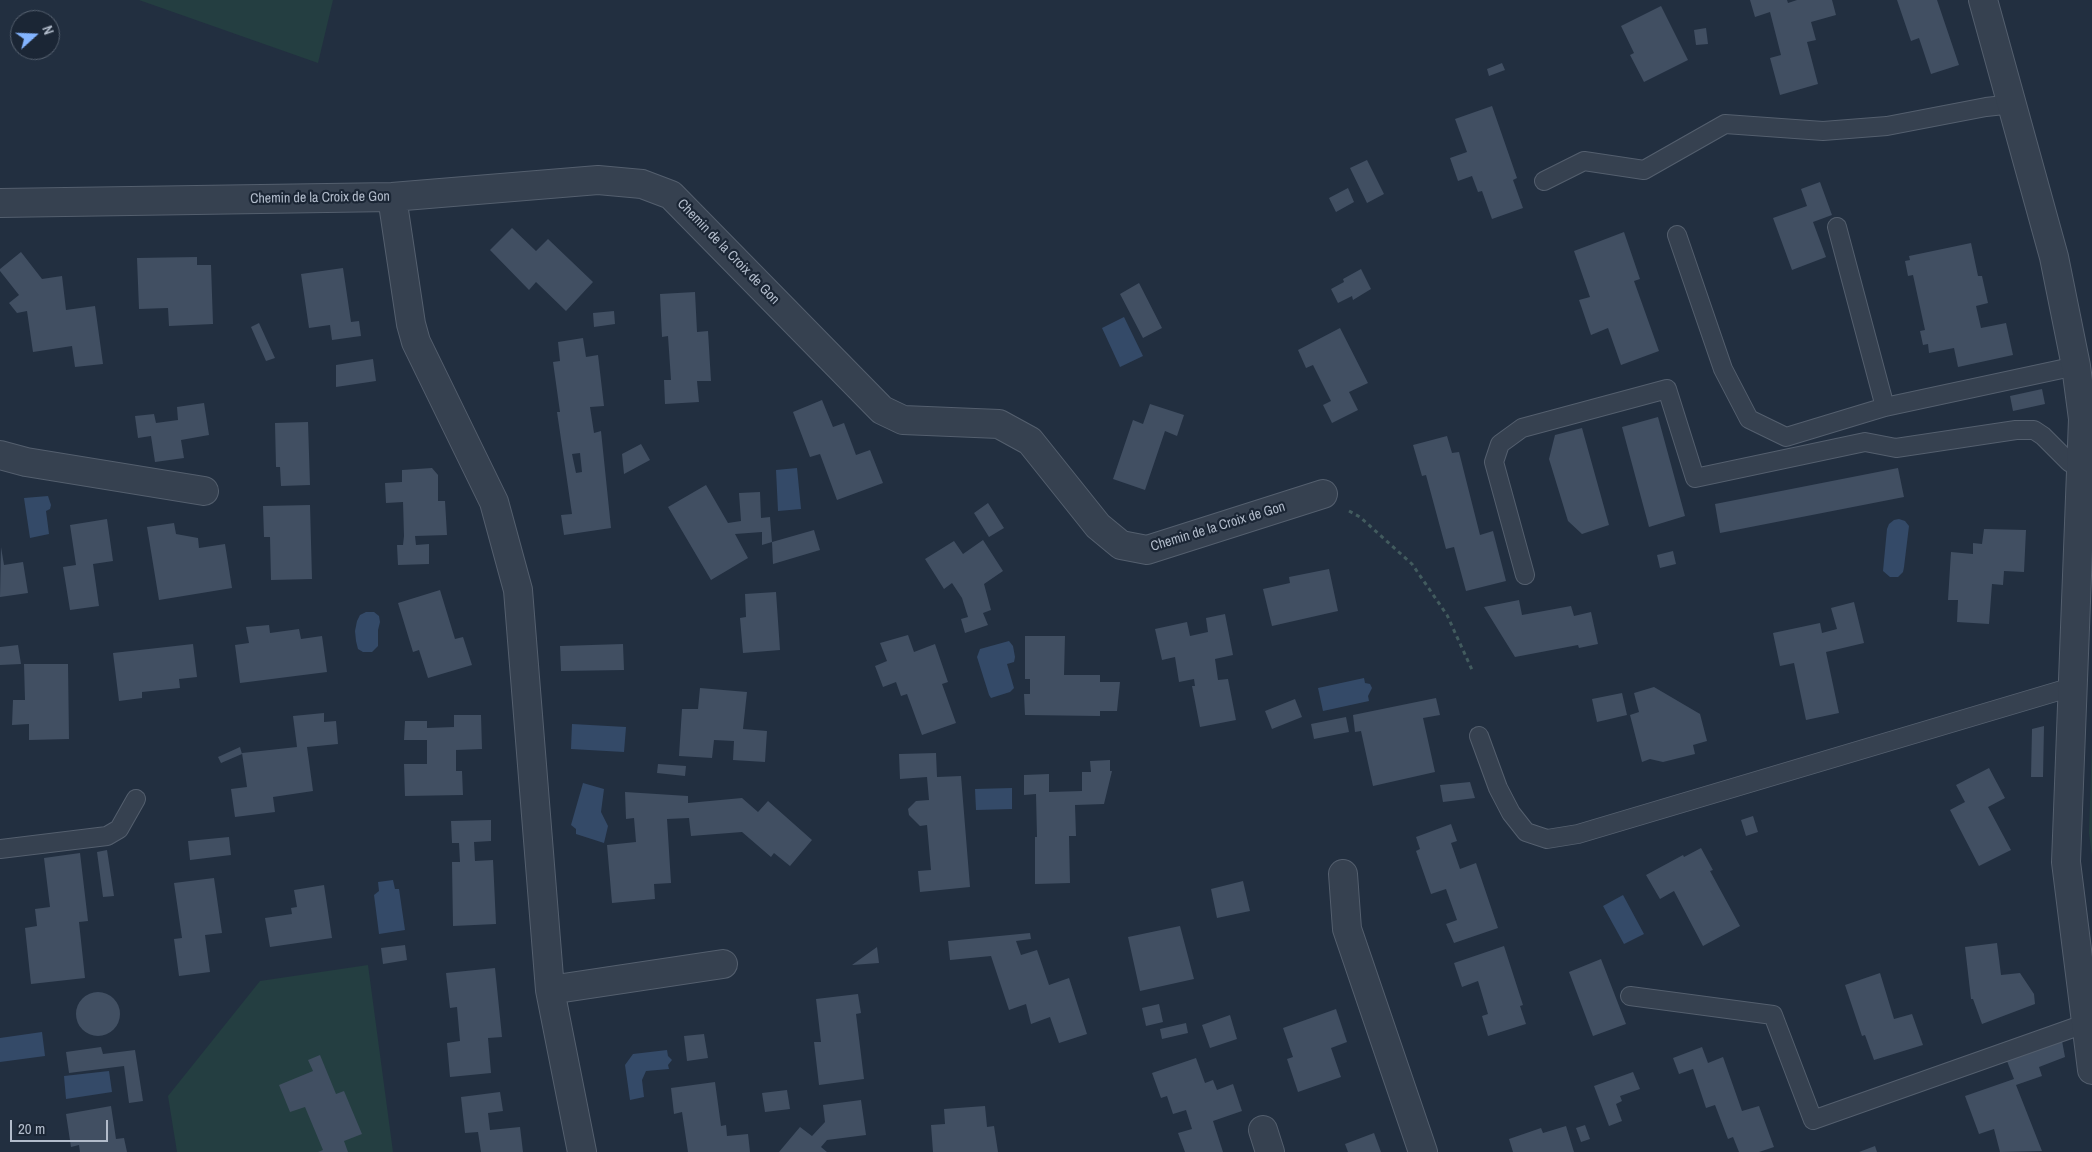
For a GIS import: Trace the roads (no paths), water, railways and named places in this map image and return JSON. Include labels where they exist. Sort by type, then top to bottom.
[{"type":"street","points":[[1983,0],[2054,258],[2087,417],[2081,469],[2066,862],[2088,1023],[2092,1070]]},
{"type":"street","name":"Chemin de la Croix de Gon","points":[[0,203],[392,197],[598,180],[642,184],[671,195],[882,410],[903,420],[999,424],[1030,441],[1098,526],[1120,545],[1147,550],[1323,494]]},
{"type":"street","points":[[392,197],[411,324],[416,342],[494,502],[518,590],[550,990],[582,1152]]},
{"type":"street","points":[[0,455],[26,462],[204,491]]},
{"type":"street","points":[[1342,874],[1347,929],[1422,1152]]},
{"type":"street","points":[[550,990],[723,964]]},
{"type":"lane","points":[[1544,181],[1584,161],[1644,170],[1725,124],[1823,131],[1887,126],[1986,107],[2013,104]]},
{"type":"lane","points":[[1837,227],[1885,407]]},
{"type":"lane","points":[[1677,235],[1723,369],[1749,419],[1786,437],[1885,407],[2076,366]]},
{"type":"lane","points":[[1525,575],[1494,462],[1500,444],[1522,428],[1667,389],[1694,478],[1865,442],[1896,448],[2016,430],[2034,430],[2043,436],[2069,462],[2081,469]]},
{"type":"lane","points":[[1479,736],[1498,788],[1511,813],[1526,832],[1547,839],[1588,832],[2072,687]]},
{"type":"lane","points":[[0,849],[107,836],[119,829],[136,799]]},
{"type":"lane","points":[[1630,996],[1773,1015],[1813,1120],[2088,1023]]},
{"type":"water","points":[[1124,317],[1143,356],[1120,367],[1102,328]]},
{"type":"water","points":[[797,468],[801,509],[778,511],[776,470]]},
{"type":"water","points":[[48,496],[51,505],[50,509],[46,511],[49,534],[30,538],[24,498]]},
{"type":"water","points":[[1899,519],[1905,521],[1909,526],[1904,567],[1903,572],[1898,577],[1890,577],[1883,571],[1887,529],[1889,524]]},
{"type":"water","points":[[366,612],[374,612],[379,616],[380,622],[378,646],[372,652],[363,652],[358,649],[356,641],[357,621],[360,615]]},
{"type":"water","points":[[1009,641],[1013,646],[1015,657],[1014,662],[1007,664],[1014,688],[1010,692],[991,698],[977,657],[980,649]]},
{"type":"water","points":[[1364,678],[1365,683],[1370,684],[1372,688],[1368,696],[1369,701],[1323,711],[1318,688]]},
{"type":"water","points":[[572,724],[626,727],[624,752],[571,749]]},
{"type":"water","points":[[583,783],[604,789],[601,812],[608,826],[604,843],[576,834],[576,829],[571,825]]},
{"type":"water","points":[[1012,788],[1012,809],[976,810],[975,789]]},
{"type":"water","points":[[393,880],[395,889],[399,889],[405,930],[379,934],[374,895],[379,891],[378,882]]},
{"type":"water","points":[[1623,895],[1644,934],[1624,944],[1603,906]]},
{"type":"water","points":[[42,1032],[45,1056],[0,1062],[0,1038]]},
{"type":"water","points":[[667,1050],[668,1056],[672,1060],[668,1065],[669,1069],[646,1071],[642,1080],[644,1097],[630,1100],[625,1065],[633,1054]]},
{"type":"water","points":[[109,1071],[112,1092],[66,1099],[64,1076]]}]
